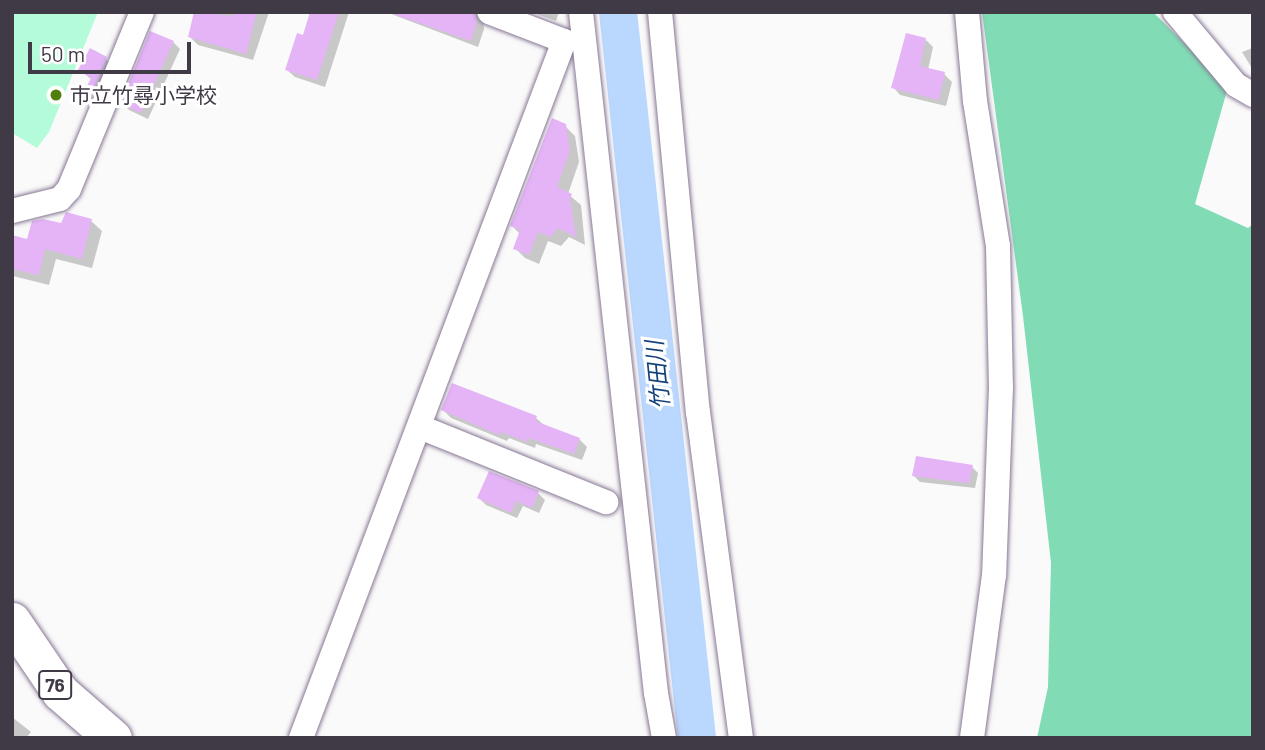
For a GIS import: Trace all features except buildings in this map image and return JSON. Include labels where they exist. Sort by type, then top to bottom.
[{"type":"main road","name":"76","points":[[12,621],[60,692],[113,738]]},
{"type":"street","points":[[12,211],[60,199],[69,189],[142,12]]},
{"type":"street","points":[[489,12],[565,41]]},
{"type":"street","points":[[301,738],[565,41],[569,12]]},
{"type":"street","points":[[582,12],[655,679],[664,738]]},
{"type":"street","points":[[660,12],[698,412],[741,738]]},
{"type":"street","points":[[967,12],[975,101],[999,246],[1001,387],[994,575],[972,738]]},
{"type":"street","points":[[1175,12],[1236,85],[1253,95]]},
{"type":"street","points":[[421,427],[606,502]]},
{"type":"green space","points":[[12,12],[98,12],[49,132],[37,148],[12,133]]},
{"type":"green space","points":[[982,12],[1153,12],[1228,87],[1195,204],[1248,228],[1253,224],[1253,738],[1037,738],[1048,687],[1051,563],[1023,316]]},
{"type":"waterway","name":"竹田川","points":[[618,12],[697,738]]},
{"type":"place","name":"市立竹尋小学校","points":[[56,95]]}]
